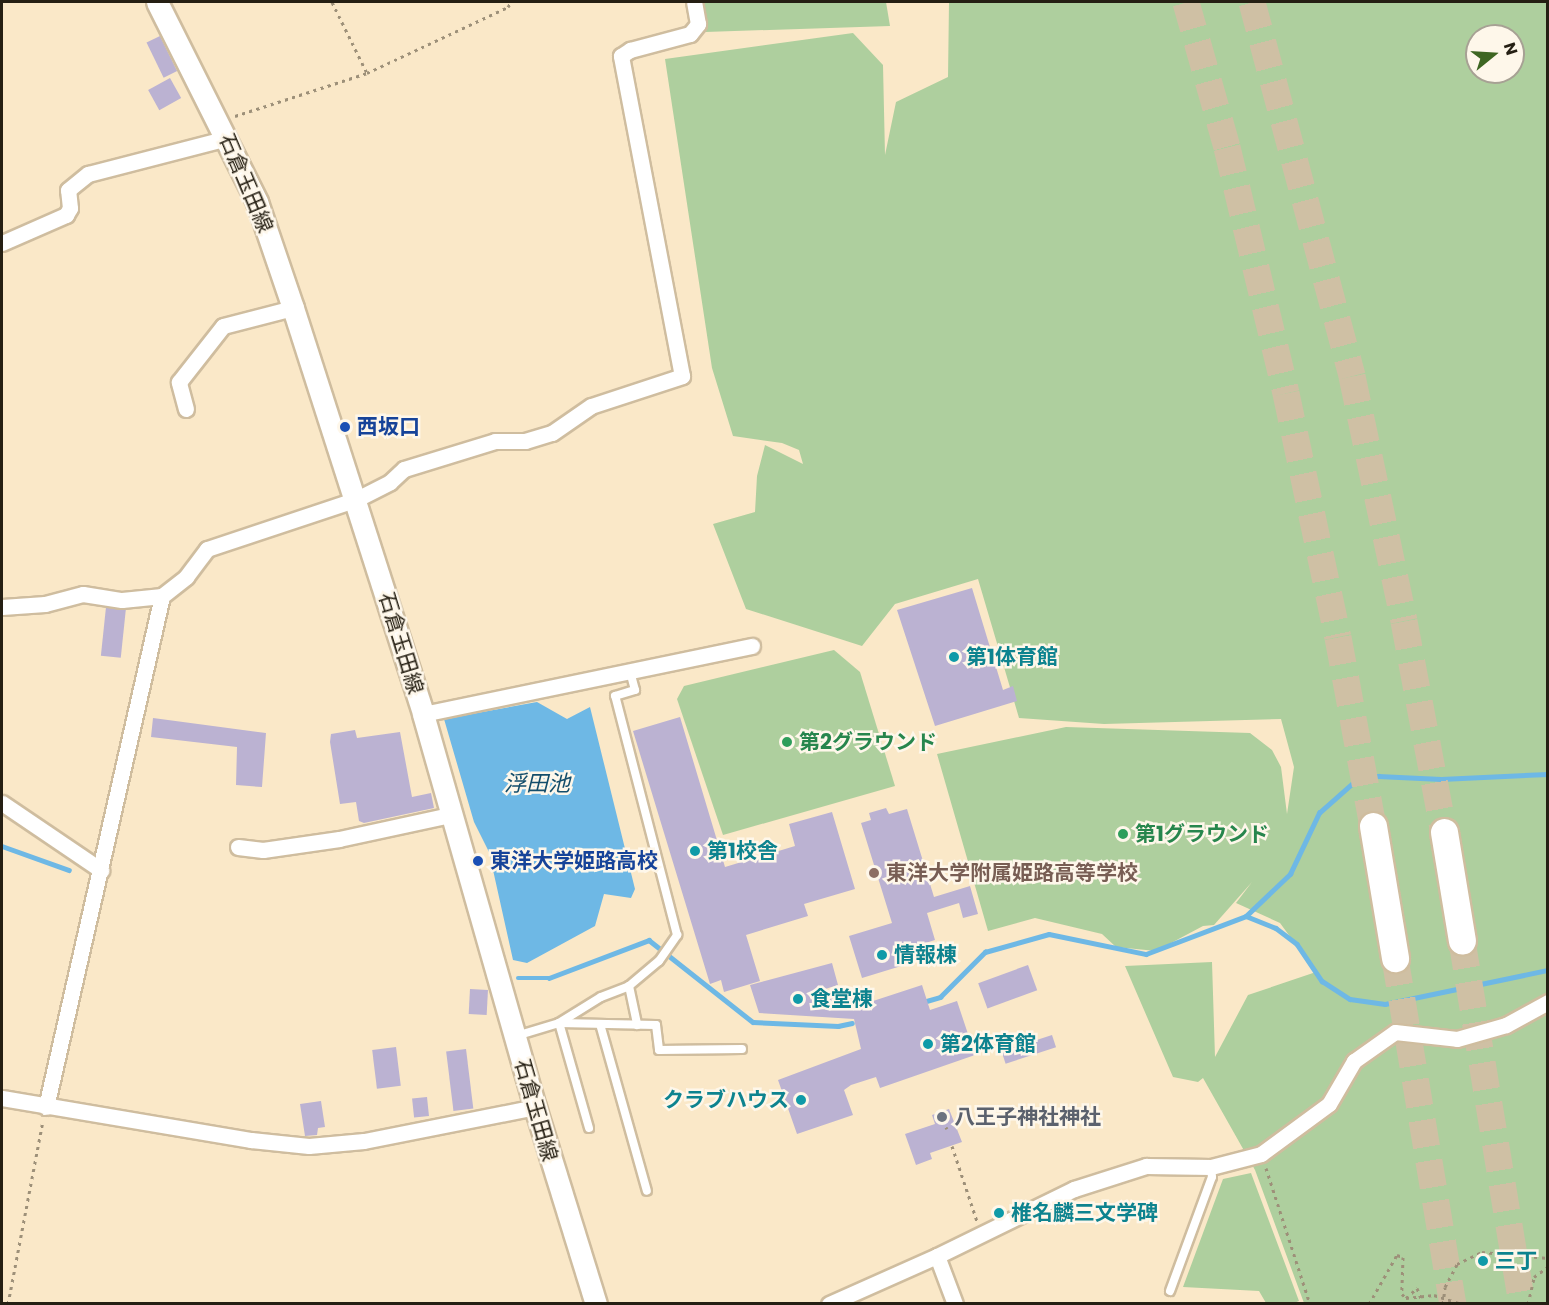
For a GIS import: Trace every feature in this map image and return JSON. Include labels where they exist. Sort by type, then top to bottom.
[{"type":"highway","points":[[1373,826],[1395,958]]},
{"type":"highway","points":[[1444,832],[1462,941]]},
{"type":"main road","name":"石倉玉田線","points":[[157,2],[257,202],[293,308],[357,499],[423,714],[535,1107],[596,1304]]},
{"type":"street","points":[[2,607],[45,604],[83,594],[122,600],[162,596],[186,577],[207,549],[357,499],[390,482],[404,469],[495,441],[525,441],[552,433],[591,406],[682,376],[621,56],[630,50],[690,34],[698,24],[694,2]]},
{"type":"street","points":[[2,243],[66,215],[70,208],[68,190],[88,174],[223,130]]},
{"type":"street","points":[[186,409],[178,382],[223,326],[293,308]]},
{"type":"street","points":[[46,1107],[162,596]]},
{"type":"street","points":[[423,714],[752,646]]},
{"type":"street","points":[[2,803],[101,870]]},
{"type":"street","points":[[238,847],[263,850],[339,839],[450,815]]},
{"type":"street","points":[[829,1304],[937,1256],[1074,1189],[1146,1166],[1211,1167],[1261,1154],[1329,1104],[1354,1061],[1395,1032],[1457,1039],[1506,1025],[1548,1002]]},
{"type":"street","points":[[2,1098],[46,1107],[309,1146],[364,1141],[535,1107]]},
{"type":"street","points":[[937,1256],[955,1304]]},
{"type":"lane","points":[[515,1037],[559,1023],[601,997],[629,986],[659,961],[677,935],[615,696],[635,690],[630,671]]},
{"type":"lane","points":[[629,986],[637,1025]]},
{"type":"lane","points":[[559,1023],[656,1025],[659,1050],[742,1048]]},
{"type":"lane","points":[[559,1023],[590,1128]]},
{"type":"lane","points":[[600,1024],[647,1191]]},
{"type":"lane","points":[[1170,1291],[1212,1178],[1211,1167]]},
{"type":"path","points":[[332,2],[367,73]]},
{"type":"path","points":[[223,130],[367,73],[508,6],[511,2]]},
{"type":"path","points":[[8,1304],[46,1107]]},
{"type":"path","points":[[952,1146],[982,1234]]},
{"type":"path","points":[[1261,1154],[1310,1304]]},
{"type":"path","points":[[1443,1304],[1457,1264],[1482,1252],[1548,1258]]},
{"type":"path","points":[[1369,1304],[1397,1255],[1403,1257],[1402,1294],[1406,1298],[1444,1297],[1462,1304]]},
{"type":"path","points":[[1528,1304],[1534,1277],[1548,1267]]},
{"type":"path","points":[[1406,1298],[1417,1288],[1423,1304]]},
{"type":"green space","points":[[702,2],[886,2],[890,26],[705,32]]},
{"type":"green space","points":[[949,2],[1547,2],[1547,1303],[1304,1303],[1255,1170],[1203,1078],[1198,1082],[1173,1077],[1125,966],[1212,962],[1215,1057],[1248,995],[1316,972],[1280,923],[1236,903],[1252,882],[1214,925],[1203,926],[1156,951],[1116,947],[1102,934],[1035,918],[988,931],[937,754],[1066,727],[1250,733],[1272,750],[1281,767],[1287,814],[1294,767],[1281,719],[1104,724],[1019,718],[978,579],[895,604],[862,646],[746,609],[713,524],[755,512],[757,476],[765,445],[803,464],[799,450],[782,443],[733,436],[712,368],[665,59],[853,33],[883,65],[885,155],[896,102],[948,77]]},
{"type":"green space","name":"第2グラウンド","points":[[834,650],[860,672],[895,786],[723,835],[677,699],[684,686]]},
{"type":"green space","points":[[1251,1173],[1299,1301],[1294,1303],[1266,1303],[1259,1291],[1183,1287],[1223,1179]]},
{"type":"water","name":"浮田池","points":[[537,702],[567,719],[590,707],[635,889],[631,898],[604,894],[595,926],[527,963],[513,960],[489,852],[474,822],[444,719]]},
{"type":"building","points":[[160,36],[177,71],[164,78],[147,43]]},
{"type":"building","points":[[170,78],[181,98],[159,110],[148,90]]},
{"type":"building","name":"第1体育館","points":[[972,588],[1003,690],[1013,686],[1017,701],[935,726],[897,610]]},
{"type":"building","points":[[106,607],[126,609],[121,658],[101,656]]},
{"type":"building","points":[[680,717],[725,867],[795,846],[789,824],[832,812],[855,889],[804,904],[808,916],[746,935],[760,981],[724,992],[721,980],[710,984],[633,731]]},
{"type":"building","points":[[153,718],[266,733],[262,787],[236,785],[237,747],[151,737]]},
{"type":"building","points":[[355,730],[357,738],[400,732],[412,797],[431,793],[434,808],[364,823],[359,821],[356,802],[340,804],[330,742],[331,734]]},
{"type":"building","points":[[886,808],[889,814],[907,809],[934,897],[970,886],[978,914],[963,918],[959,903],[927,913],[935,940],[906,949],[911,963],[862,978],[849,936],[892,923],[861,823],[871,820],[869,813]]},
{"type":"building","points":[[832,963],[838,985],[819,991],[867,996],[867,1003],[922,985],[930,1010],[957,1001],[975,1055],[880,1088],[876,1077],[851,1085],[844,1090],[853,1115],[797,1134],[778,1080],[861,1049],[854,1019],[759,1013],[750,985]]},
{"type":"building","points":[[1028,965],[1037,990],[987,1008],[978,983]]},
{"type":"building","points":[[470,989],[488,990],[487,1015],[469,1014]]},
{"type":"building","points":[[1052,1035],[1056,1047],[1006,1064],[1002,1051]]},
{"type":"building","points":[[396,1047],[401,1086],[377,1089],[372,1050]]},
{"type":"building","points":[[466,1049],[473,1109],[453,1111],[446,1051]]},
{"type":"building","points":[[427,1097],[429,1116],[414,1117],[412,1099]]},
{"type":"building","points":[[321,1101],[325,1127],[318,1128],[317,1135],[305,1136],[300,1104]]},
{"type":"building","points":[[949,1109],[962,1142],[930,1153],[932,1159],[916,1165],[905,1134],[935,1124],[932,1115]]},
{"type":"waterway","points":[[923,1002],[940,997],[985,952],[1049,934],[1146,954],[1246,916],[1290,874],[1319,813],[1354,782],[1378,776],[1441,779],[1548,774]]},
{"type":"waterway","points":[[2,846],[69,870]]},
{"type":"waterway","points":[[1246,916],[1276,928],[1297,944],[1322,981],[1350,999],[1385,1004],[1548,970]]},
{"type":"waterway","points":[[518,978],[549,978],[649,940],[753,1022],[838,1026],[852,1023]]},
{"type":"tunnel","points":[[1186,2],[1227,147],[1286,393],[1338,637],[1373,826]]},
{"type":"tunnel","points":[[1252,2],[1352,376],[1404,621],[1444,832]]},
{"type":"tunnel","points":[[1462,941],[1522,1304]]},
{"type":"tunnel","points":[[1395,958],[1453,1304]]},
{"type":"place","name":"西坂口","points":[[345,427]]},
{"type":"place","name":"第1体育館","points":[[954,657]]},
{"type":"place","name":"第2グラウンド","points":[[787,742]]},
{"type":"place","name":"第1グラウンド","points":[[1123,834]]},
{"type":"place","name":"第1校舎","points":[[695,851]]},
{"type":"place","name":"東洋大学姫路高校","points":[[478,861]]},
{"type":"place","name":"東洋大学附属姫路高等学校","points":[[874,873]]},
{"type":"place","name":"情報棟","points":[[882,955]]},
{"type":"place","name":"食堂棟","points":[[798,999]]},
{"type":"place","name":"第2体育館","points":[[928,1044]]},
{"type":"place","name":"クラブハウス","points":[[801,1100]]},
{"type":"place","name":"八王子神社神社","points":[[942,1117]]},
{"type":"place","name":"椎名麟三文学碑","points":[[999,1213]]},
{"type":"place","name":"三丁","points":[[1483,1261]]}]
